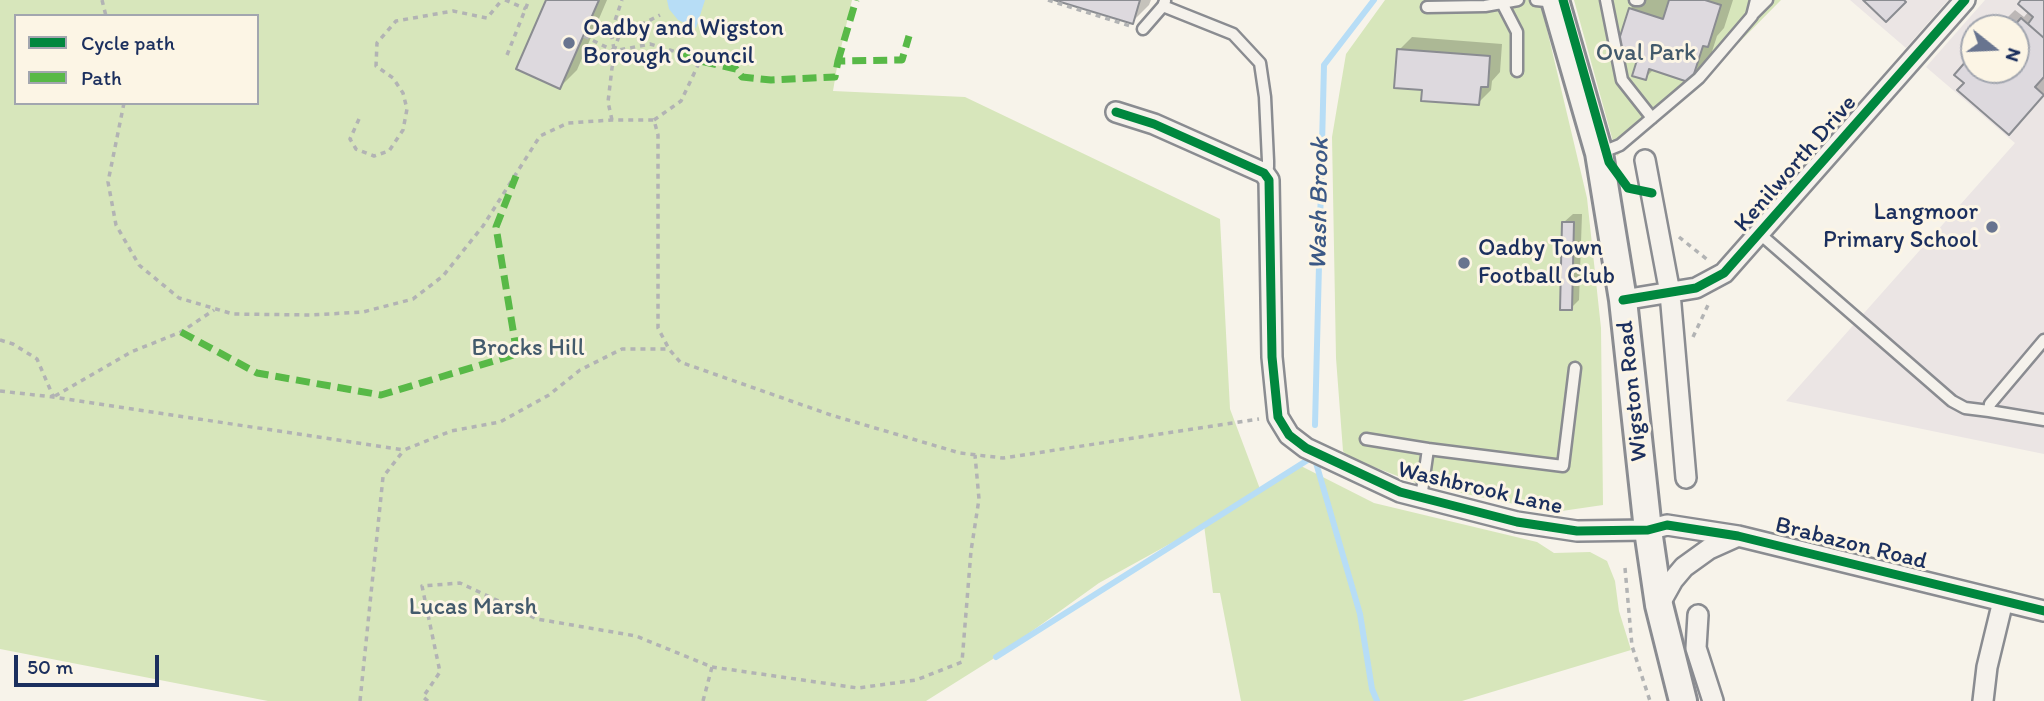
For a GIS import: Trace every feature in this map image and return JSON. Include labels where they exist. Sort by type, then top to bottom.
[{"type":"main road","name":"Wigston Road","points":[[1549,1],[1599,153],[1623,300],[1648,530],[1659,605],[1683,701]]},
{"type":"street","name":"Kenilworth Drive","points":[[1623,300],[1696,288],[1724,273],[1965,0]]},
{"type":"street","points":[[1116,112],[1154,124],[1264,173],[1269,180],[1272,357],[1278,417]]},
{"type":"street","name":"Wigston Road","points":[[1645,160],[1670,293],[1686,478]]},
{"type":"street","name":"Washbrook Lane","points":[[1278,417],[1289,435],[1306,448],[1400,492],[1546,528],[1577,531],[1648,530]]},
{"type":"street","name":"Brabazon Road","points":[[1648,530],[1667,525],[1738,536],[2044,611]]},
{"type":"street","name":"Brabazon Road","points":[[1659,605],[1684,567],[1709,549],[1738,536]]},
{"type":"street","points":[[1983,701],[1987,667],[2003,601]]},
{"type":"street","points":[[1699,615],[1696,648],[1713,701]]},
{"type":"lane","points":[[1427,7],[1466,7],[1518,0]]},
{"type":"lane","points":[[1605,0],[1622,80],[1652,118]]},
{"type":"lane","points":[[1752,16],[1756,0]]},
{"type":"lane","points":[[1599,153],[1620,145],[1699,78],[1768,0]]},
{"type":"lane","points":[[1143,29],[1164,3],[1233,34],[1260,63],[1265,97],[1268,161],[1264,173]]},
{"type":"lane","points":[[1502,3],[1517,32],[1517,71]]},
{"type":"lane","points":[[1760,234],[1952,401],[1965,408],[2044,420]]},
{"type":"lane","points":[[1989,411],[1990,404],[2044,340]]},
{"type":"lane","points":[[1366,439],[1563,466],[1575,368]]},
{"type":"lane","points":[[1421,498],[1428,449]]},
{"type":"path","points":[[359,119],[350,139],[356,149],[374,156],[389,151],[403,130],[407,109],[403,93],[393,78],[376,66],[377,43],[396,21],[453,11],[487,18],[503,0],[526,9]]},
{"type":"path","points":[[507,55],[529,0]]},
{"type":"path","points":[[614,51],[611,32],[622,0]]},
{"type":"path","points":[[1048,0],[1143,29]]},
{"type":"path","points":[[612,120],[608,102],[614,51],[619,36],[660,15]]},
{"type":"path","points":[[584,36],[614,51],[650,44],[683,54]]},
{"type":"path","points":[[124,105],[108,182],[116,225],[139,265],[179,299],[233,314],[311,315],[363,312],[413,299],[443,276],[483,226],[540,136],[568,123],[654,120],[681,102],[700,61]]},
{"type":"path","points":[[654,120],[658,135],[657,328],[680,362],[831,415],[960,453],[1003,458],[1278,417]]},
{"type":"path","points":[[1656,218],[1724,273],[1677,371]]},
{"type":"path","points":[[53,397],[131,352],[181,332],[215,309]]},
{"type":"path","points":[[0,340],[13,344],[37,359],[53,397]]},
{"type":"path","points":[[360,701],[383,477],[404,450],[451,431],[500,422],[549,395],[580,370],[622,349],[669,349]]},
{"type":"path","points":[[0,391],[404,450]]},
{"type":"path","points":[[428,701],[423,697],[440,672],[422,586],[460,583],[537,619],[636,636],[712,667],[858,688],[916,680],[962,662],[971,551],[979,499],[975,454]]},
{"type":"path","points":[[1625,568],[1632,646],[1650,701]]},
{"type":"path","points":[[703,701],[712,667]]},
{"type":"shaded area","points":[[1850,0],[1948,0],[1906,48]]},
{"type":"shaded area","name":"Langmoor Primary School","points":[[1985,0],[2044,0],[2044,454],[1786,401],[2015,143],[1926,67],[1960,28],[1960,84],[2030,84],[2030,14],[1973,14]]},
{"type":"green space","name":"Brocks Hill","points":[[0,0],[852,0],[833,91],[965,97],[1220,219],[1230,409],[1260,489],[1301,466],[1374,503],[1537,542],[1554,553],[1590,552],[1607,561],[1615,581],[1619,611],[1631,650],[1462,701],[1241,701],[1220,593],[1213,593],[1204,525],[1099,583],[996,657],[926,701],[268,701],[0,649]]},
{"type":"green space","name":"Oadby Town Football Club","points":[[1385,0],[1540,0],[1587,198],[1601,328],[1603,505],[1555,512],[1484,498],[1413,482],[1348,457],[1343,451],[1336,358],[1332,137],[1346,54]]},
{"type":"green space","name":"Oval Park","points":[[1574,0],[1781,0],[1704,78],[1617,156]]},
{"type":"water","points":[[667,0],[705,0],[696,28],[678,20],[669,9]]},
{"type":"building","points":[[546,0],[599,0],[560,89],[516,69]]},
{"type":"building","points":[[1054,0],[1140,0],[1133,24]]},
{"type":"building","points":[[1669,0],[1705,0],[1721,5],[1708,47],[1703,46],[1691,83],[1649,69],[1646,80],[1632,76],[1637,60],[1621,55],[1624,48],[1617,46],[1629,8],[1663,19]]},
{"type":"building","points":[[1863,0],[1904,0],[1906,2],[1886,22]]},
{"type":"building","points":[[2021,0],[2044,0],[2044,38],[2030,26],[2033,17],[2018,4]]},
{"type":"building","points":[[2030,26],[2044,38],[2044,77],[2035,87],[2044,95],[2009,135],[1957,90],[1963,84],[2030,84]]},
{"type":"building","points":[[1397,49],[1490,56],[1488,87],[1481,87],[1479,105],[1421,101],[1422,90],[1394,88]]},
{"type":"building","points":[[1960,68],[1960,80],[1954,75]]},
{"type":"building","points":[[1562,222],[1574,222],[1572,310],[1560,310]]},
{"type":"waterway","name":"Wash Brook","points":[[1315,425],[1324,65],[1374,0]]},
{"type":"waterway","points":[[1314,456],[1360,614],[1372,689],[1377,701]]},
{"type":"waterway","name":"Wash Brook","points":[[996,657],[1314,456]]},
{"type":"marked path","points":[[838,61],[856,0]]},
{"type":"marked path","points":[[683,54],[700,61],[736,69],[742,77],[771,80],[835,77],[838,61],[902,60],[909,36]]},
{"type":"marked path","points":[[181,332],[257,373],[381,395],[517,354],[496,227],[516,176]]},
{"type":"cycle path","points":[[1563,0],[1609,162],[1628,188],[1652,193]]},
{"type":"cycle path","points":[[1623,300],[1696,288],[1724,273],[1965,0]]},
{"type":"cycle path","points":[[1116,112],[1154,124],[1264,173],[1269,180],[1272,357],[1278,417],[1289,435],[1306,448],[1400,492],[1517,522],[1577,531],[1648,530],[1667,525],[1738,536],[2044,611]]},
{"type":"place","name":"Oadby and Wigston Borough Council","points":[[569,43]]},
{"type":"place","name":"Langmoor Primary School","points":[[1992,227]]},
{"type":"place","name":"Oadby Town Football Club","points":[[1464,263]]},
{"type":"park label","name":"Lucas Marsh","points":[[473,608]]}]
